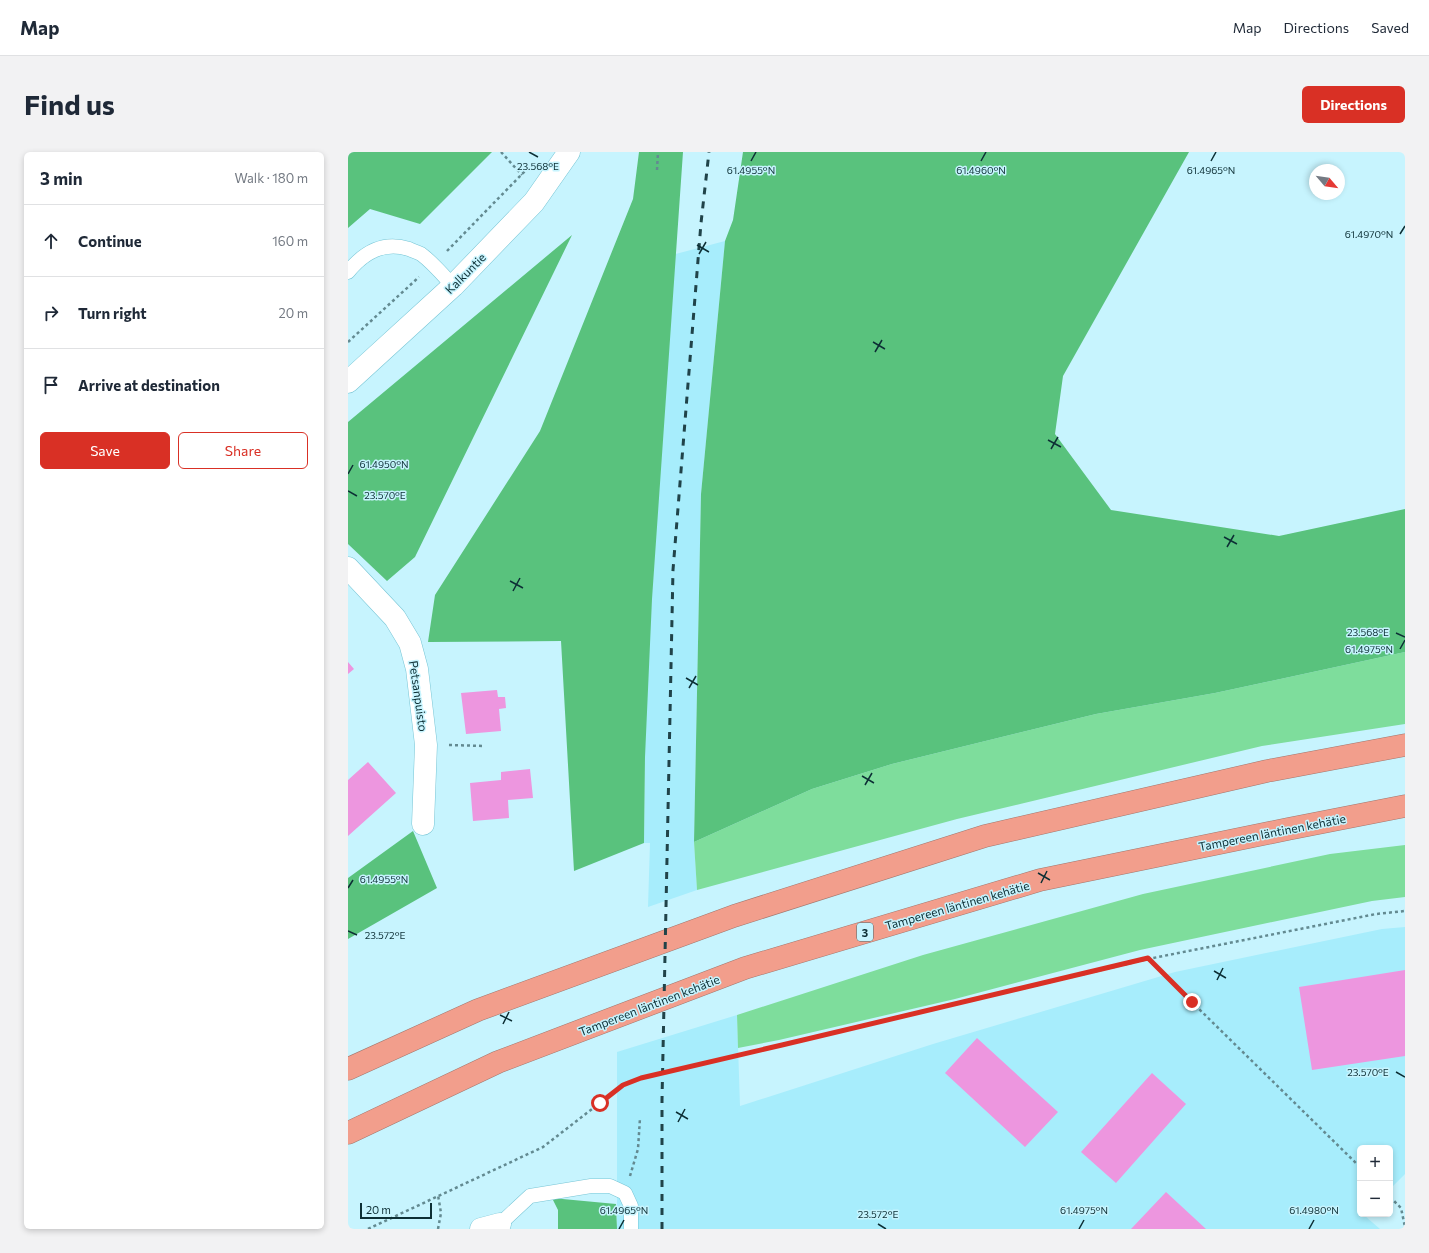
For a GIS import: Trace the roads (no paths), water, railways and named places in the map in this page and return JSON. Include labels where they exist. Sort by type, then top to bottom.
[{"type":"highway","points":[[348,1069],[478,1010],[718,922],[985,836],[1267,771],[1405,745]]},
{"type":"highway","name":"Tampereen läntinen kehätie","points":[[348,1132],[498,1062],[745,968],[1040,880],[1405,806]]},
{"type":"street","name":"Kalkuntie","points":[[348,382],[453,286],[534,202],[569,152]]},
{"type":"street","name":"Petsanpuisto","points":[[348,568],[395,618],[410,644],[418,671],[426,745],[423,824]]},
{"type":"lane","points":[[348,272],[362,258],[380,247],[402,247],[419,253],[433,264],[453,286]]},
{"type":"lane","points":[[490,1226],[530,1196],[592,1186],[610,1186],[625,1193],[631,1206],[630,1229]]},
{"type":"railway","points":[[662,1229],[662,1100],[673,570],[701,223],[709,152]]}]
